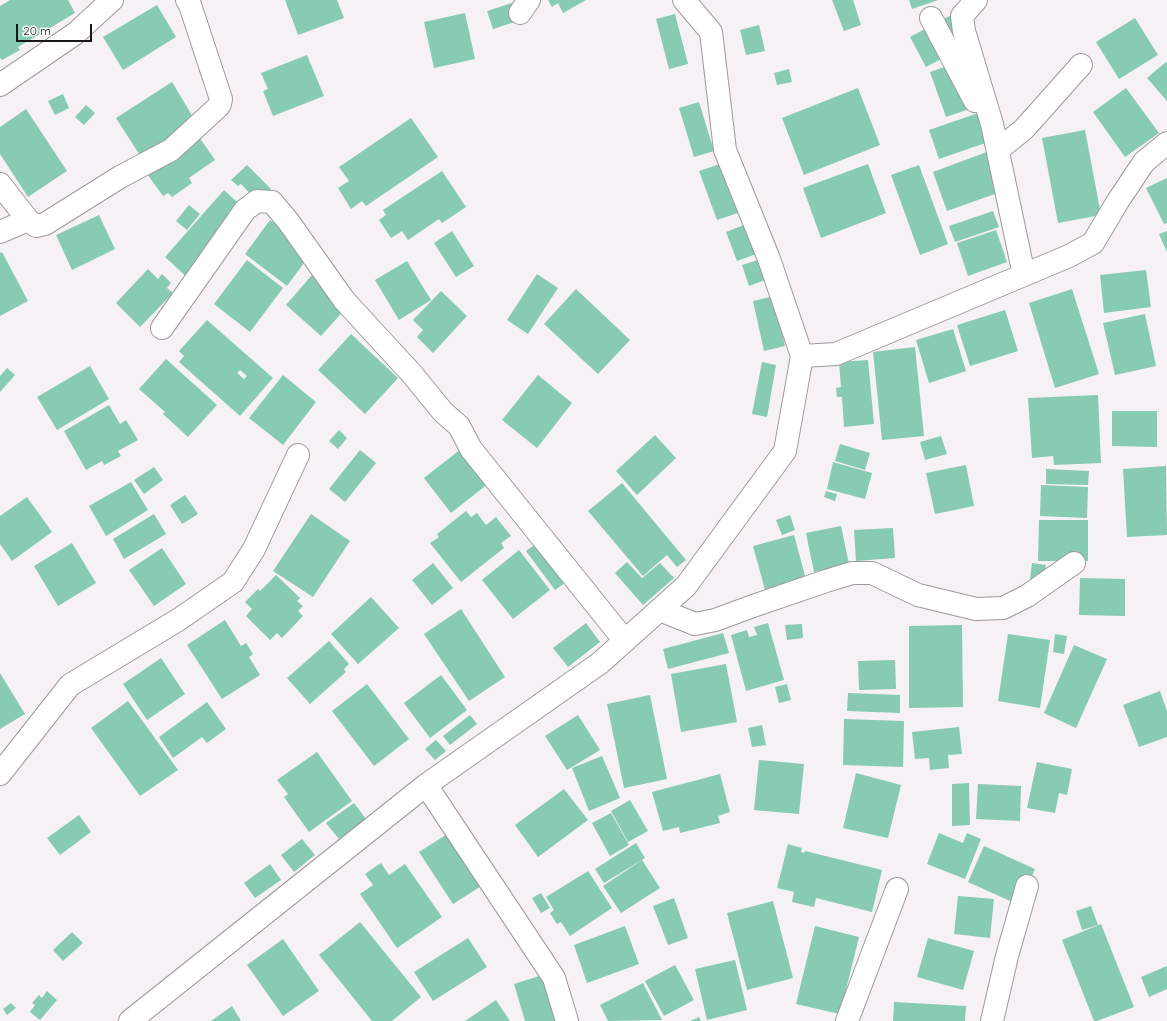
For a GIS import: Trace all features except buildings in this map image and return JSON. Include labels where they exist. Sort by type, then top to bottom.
[{"type":"street","points":[[0,85],[76,33],[112,0]]},
{"type":"street","points":[[0,184],[28,220],[36,226],[45,224],[120,177],[171,150],[220,104],[221,99],[190,5],[187,0]]},
{"type":"street","points":[[130,1021],[426,785],[600,663],[686,586],[785,451],[802,356],[769,259],[725,150],[711,32],[684,0]]},
{"type":"street","points":[[976,0],[962,16],[964,31],[992,124],[1024,274]]},
{"type":"street","points":[[931,18],[973,99],[992,124]]},
{"type":"street","points":[[998,150],[1024,129],[1081,64]]},
{"type":"street","points":[[802,356],[836,354],[1069,256],[1093,243],[1118,201],[1144,162],[1167,143]]},
{"type":"street","points":[[162,328],[245,210],[257,201],[272,202],[288,220],[344,300],[412,374],[443,412],[459,426],[471,449],[625,641]]},
{"type":"street","points":[[0,232],[28,220]]},
{"type":"street","points":[[0,774],[70,685],[178,620],[232,582],[254,549],[298,455]]},
{"type":"street","points":[[660,610],[695,624],[715,620],[826,581],[852,574],[872,574],[918,595],[976,608],[1002,608],[1026,596],[1074,563]]},
{"type":"street","points":[[426,785],[554,978],[567,1021]]},
{"type":"street","points":[[992,1021],[1007,956],[1027,886]]},
{"type":"street","points":[[847,1021],[897,889]]}]
